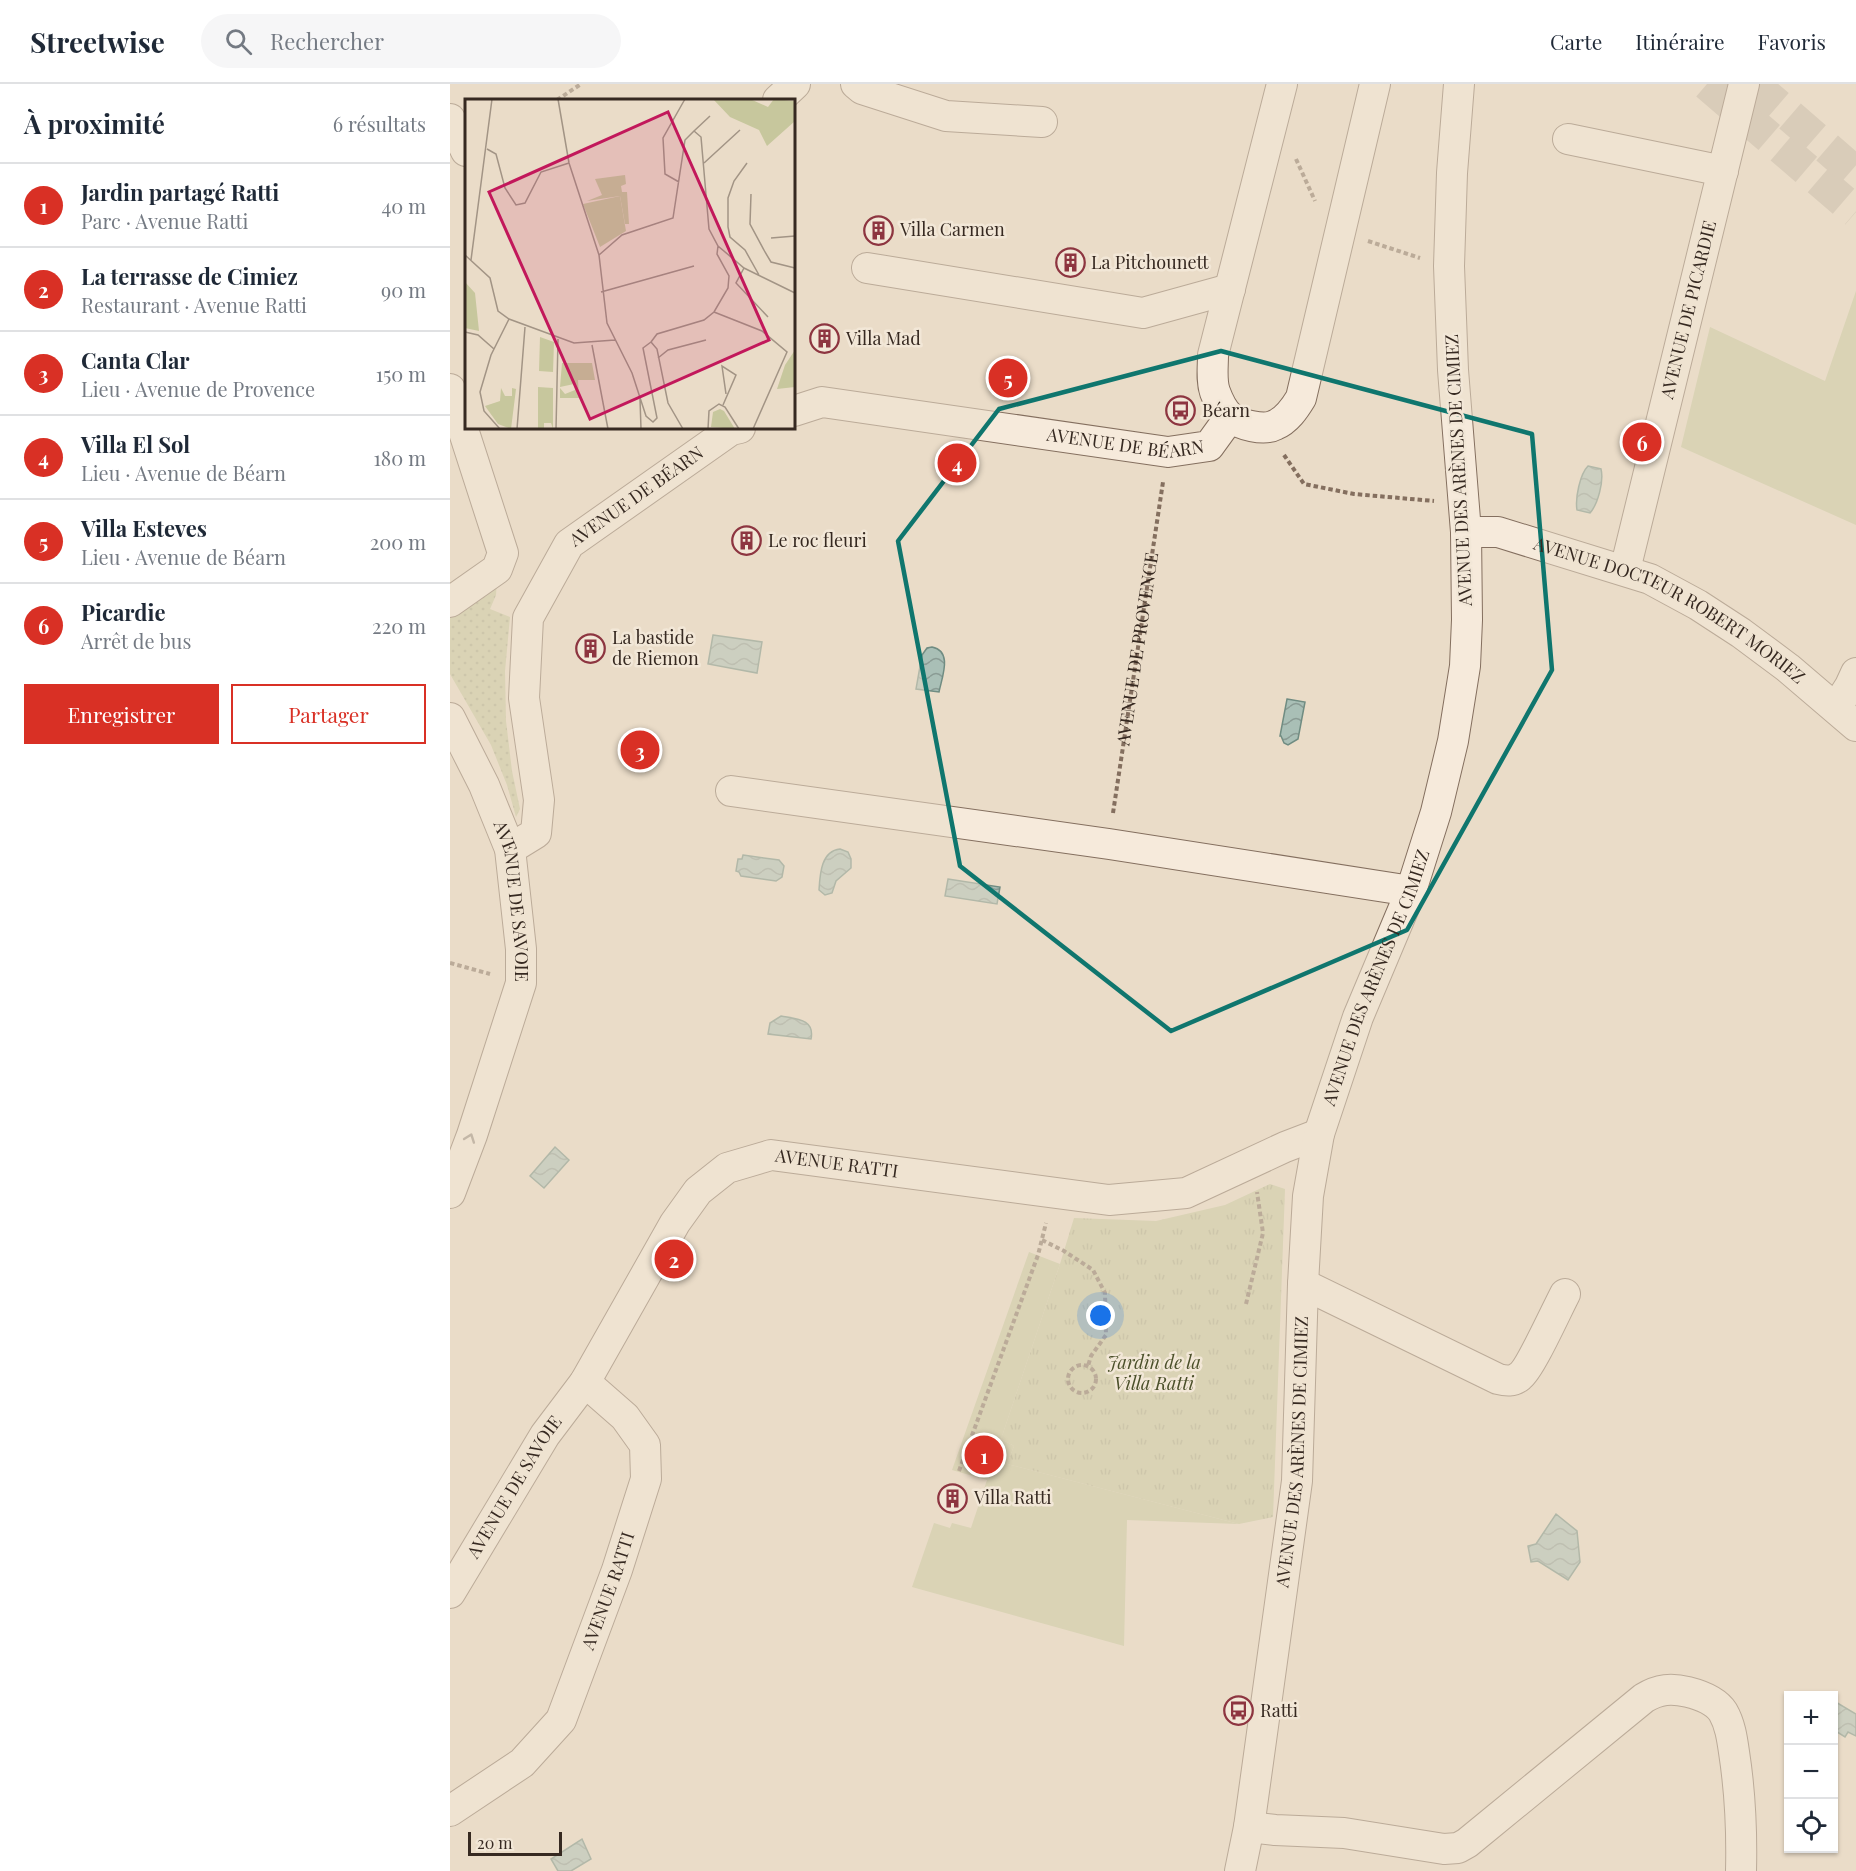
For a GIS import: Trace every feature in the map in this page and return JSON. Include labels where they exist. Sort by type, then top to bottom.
[{"type":"street","points":[[779,99],[795,84]]},
{"type":"street","points":[[856,84],[862,89],[946,116],[1042,122]]},
{"type":"street","points":[[1282,84],[1213,355],[1215,391],[1222,406],[1230,417],[1262,428],[1276,425],[1302,398],[1375,84]]},
{"type":"street","name":"AVENUE DES ARÈNES DE CIMIEZ","points":[[1240,1871],[1249,1827],[1297,1481],[1308,1196],[1319,1134],[1358,1017],[1411,891],[1436,812],[1459,710],[1465,666],[1467,632],[1465,517],[1453,370],[1449,266],[1452,173],[1459,84]]},
{"type":"street","name":"AVENUE DE PICARDIE","points":[[1625,570],[1744,84]]},
{"type":"street","points":[[450,119],[465,149]]},
{"type":"street","points":[[1568,139],[1723,171]]},
{"type":"street","points":[[867,268],[1143,313],[1230,289]]},
{"type":"street","points":[[450,389],[503,553],[496,569],[450,602]]},
{"type":"street","name":"AVENUE DE BÉARN","points":[[795,411],[822,402],[1168,452],[1209,446],[1230,417]]},
{"type":"street","name":"AVENUE DE BÉARN","points":[[510,849],[536,832],[539,800],[524,698],[528,618],[569,544],[732,429]]},
{"type":"street","name":"AVENUE DOCTEUR ROBERT MORIEZ","points":[[1465,517],[1497,532],[1650,579],[1698,605],[1741,633],[1788,668],[1846,717]]},
{"type":"street","points":[[1846,717],[1850,686],[1856,672]]},
{"type":"street","name":"AVENUE DE SAVOIE","points":[[450,718],[484,785],[510,849],[521,949],[521,983],[472,1135],[450,1193]]},
{"type":"street","points":[[731,791],[1109,844],[1411,891]]},
{"type":"street","name":"AVENUE RATTI","points":[[450,1811],[522,1762],[561,1720],[617,1569],[646,1479],[645,1445],[625,1417],[585,1382],[675,1223],[698,1191],[727,1168],[771,1155],[1109,1200],[1186,1193],[1285,1147],[1319,1134]]},
{"type":"street","points":[[1303,1284],[1505,1381],[1512,1381],[1525,1372],[1564,1294]]},
{"type":"street","name":"AVENUE DE SAVOIE","points":[[450,1593],[545,1435],[585,1382]]},
{"type":"street","points":[[1249,1827],[1344,1833],[1444,1849],[1458,1848],[1644,1698],[1657,1691],[1672,1689],[1708,1699],[1722,1711],[1728,1724],[1739,1789],[1741,1871]]},
{"type":"path","points":[[558,99],[581,84]]},
{"type":"path","points":[[1295,156],[1316,205]]},
{"type":"path","points":[[1362,239],[1428,261]]},
{"type":"path","points":[[1276,425],[1284,455],[1304,484],[1465,517]]},
{"type":"path","name":"AVENUE DE PROVENCE","points":[[1109,844],[1168,452]]},
{"type":"path","points":[[450,963],[521,983]]},
{"type":"path","points":[[1246,1304],[1263,1233],[1253,1162]]},
{"type":"path","points":[[1042,1240],[1093,1270],[1105,1293],[1106,1335],[1091,1356],[1088,1366]]},
{"type":"path","points":[[959,1471],[1038,1255]]},
{"type":"path","points":[[1079,1365],[1088,1366],[1094,1372],[1096,1381],[1092,1389],[1084,1393],[1071,1388],[1069,1374],[1071,1370],[1079,1365]]},
{"type":"highlighted area","points":[[1221,351],[1532,434],[1552,670],[1407,930],[1171,1031],[960,866],[898,541],[999,409]]},
{"type":"green space","points":[[1856,291],[1856,525],[1681,447],[1710,327],[1825,381]]},
{"type":"green space","points":[[497,579],[496,595],[490,609],[510,617],[505,671],[506,721],[512,771],[520,809],[516,817],[507,785],[491,745],[450,674],[450,613]]},
{"type":"green space","name":"Jardin de la Villa Ratti","points":[[1270,1184],[1285,1189],[1273,1517],[1239,1524],[1007,1464],[1014,1446],[1001,1439],[1074,1218],[1156,1221],[1225,1205]]},
{"type":"green space","points":[[1029,1252],[1060,1264],[1001,1439],[1014,1446],[1007,1464],[1239,1524],[1127,1520],[1124,1646],[912,1587],[934,1523],[950,1528],[952,1523],[971,1528],[987,1480],[952,1470]]},
{"type":"water","points":[[1588,466],[1601,469],[1602,474],[1598,498],[1590,513],[1577,510],[1580,480]]},
{"type":"water","points":[[713,635],[762,642],[757,673],[708,664]]},
{"type":"water","points":[[927,648],[938,649],[944,659],[944,672],[939,692],[916,689],[922,655]]},
{"type":"water","points":[[1287,699],[1305,702],[1298,739],[1288,745],[1280,736]]},
{"type":"water","points":[[840,849],[848,852],[851,868],[836,881],[832,893],[825,895],[819,890],[823,864],[829,854]]},
{"type":"water","points":[[743,855],[779,860],[784,866],[782,877],[776,881],[741,876],[736,871],[738,859],[742,859]]},
{"type":"water","points":[[948,879],[1000,887],[997,904],[945,896]]},
{"type":"water","points":[[781,1016],[804,1021],[812,1032],[811,1039],[768,1034],[770,1023]]},
{"type":"water","points":[[555,1147],[569,1160],[544,1188],[530,1176]]},
{"type":"water","points":[[1556,1514],[1577,1531],[1580,1562],[1568,1580],[1538,1561],[1531,1562],[1528,1546],[1536,1544]]},
{"type":"water","points":[[1838,1703],[1856,1714],[1856,1736],[1848,1732],[1845,1737],[1838,1733]]},
{"type":"water","points":[[582,1839],[591,1859],[571,1871],[558,1871],[551,1859]]},
{"type":"tunnel","points":[[1707,84],[1856,212]]},
{"type":"tunnel","points":[[1753,84],[1856,173]]},
{"type":"place","name":"Villa Carmen","points":[[879,230]]},
{"type":"place","name":"La Pitchounett","points":[[1070,263]]},
{"type":"place","name":"Villa Mad","points":[[825,339]]},
{"type":"place","name":"Villa Esteves","points":[[1008,378]]},
{"type":"place","name":"Béarn","points":[[1181,411]]},
{"type":"place","name":"Picardie","points":[[1642,442]]},
{"type":"place","name":"Villa El Sol","points":[[957,463]]},
{"type":"place","name":"Le roc fleuri","points":[[747,541]]},
{"type":"place","name":"La bastide de Riemon","points":[[591,648]]},
{"type":"place","name":"Canta Clar","points":[[640,750]]},
{"type":"place","name":"La terrasse de Cimiez","points":[[674,1259]]},
{"type":"place","name":"Jardin partagé Ratti","points":[[984,1455]]},
{"type":"place","name":"Villa Ratti","points":[[953,1498]]},
{"type":"place","name":"Ratti","points":[[1239,1711]]}]
